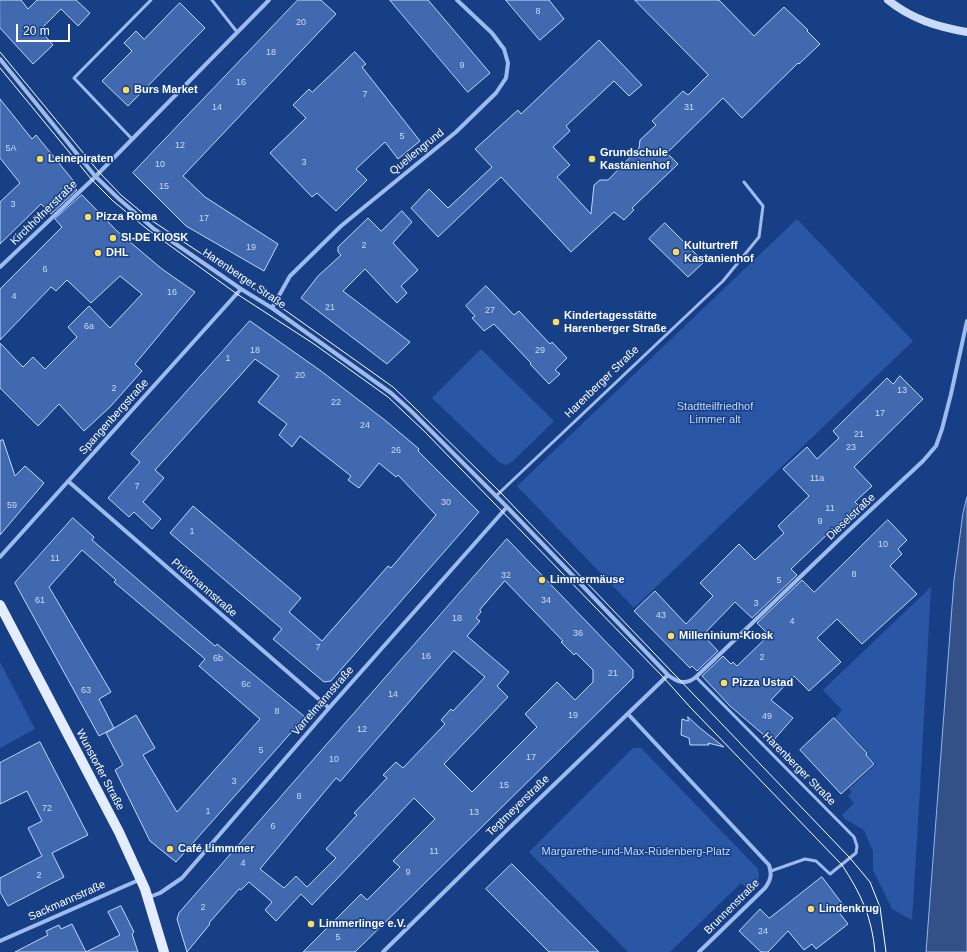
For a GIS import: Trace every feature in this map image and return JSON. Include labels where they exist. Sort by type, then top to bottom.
[{"type":"main road","points":[[888,0],[894,6],[930,24],[967,32]]},
{"type":"main road","name":"Wunstorfer Straße","points":[[0,605],[120,832],[148,898],[164,952]]},
{"type":"street","name":"Kirchhöfnerstraße","points":[[0,267],[95,176],[269,0]]},
{"type":"street","name":"Quellengrund","points":[[272,308],[290,276],[341,226],[456,132],[496,93],[506,78],[508,63],[504,49],[492,33],[457,0]]},
{"type":"street","name":"Harenberger Straße","points":[[0,60],[95,176],[154,229],[241,289],[272,308],[390,393],[411,411],[496,496],[668,675],[674,680],[681,682]]},
{"type":"street","name":"Spangenbergstraße","points":[[0,557],[241,289]]},
{"type":"street","name":"Dieselstraße","points":[[681,682],[690,682],[696,677],[923,461],[936,446],[951,394],[967,321]]},
{"type":"street","name":"Prüßmannstraße","points":[[68,481],[328,708]]},
{"type":"street","name":"Varrelmannstraße","points":[[148,898],[160,893],[182,878],[328,708],[506,507]]},
{"type":"street","name":"Tegtmeyerstraße","points":[[383,952],[668,675]]},
{"type":"street","points":[[628,714],[764,858],[769,864],[771,872]]},
{"type":"street","name":"Brunnenstraße","points":[[699,952],[765,888],[770,880],[771,872]]},
{"type":"street","name":"Sackmannstraße","points":[[0,941],[141,879]]},
{"type":"lane","points":[[132,139],[74,78],[151,0]]},
{"type":"lane","points":[[212,0],[237,32]]},
{"type":"lane","name":"Harenberger Straße","points":[[496,496],[723,281],[759,237],[763,206],[744,182]]},
{"type":"lane","name":"Harenberger Straße","points":[[696,677],[854,837],[858,846],[856,853],[830,874],[816,861],[805,859],[771,872]]},
{"type":"green space","name":"Stadtteilfriedhof Limmer alt","points":[[797,219],[913,341],[634,608],[517,486]]},
{"type":"green space","points":[[481,349],[554,421],[512,462],[506,465],[500,463],[432,398]]},
{"type":"green space","points":[[931,587],[912,920],[892,909],[873,870],[873,851],[864,830],[845,819],[842,815],[854,803],[848,796],[852,792],[849,789],[876,764],[867,755],[869,753],[835,718],[842,710],[823,690]]},
{"type":"green space","points":[[0,662],[35,729],[0,748]]},
{"type":"green space","name":"Margarethe-und-Max-Rüdenberg-Platz","points":[[633,748],[641,748],[758,869],[759,872],[758,881],[750,892],[741,883],[670,952],[628,952],[529,852]]},
{"type":"shaded area","points":[[967,497],[967,952],[926,952],[954,580],[963,513]]},
{"type":"building","points":[[0,0],[21,0],[28,9],[37,0],[76,0],[90,13],[78,26],[61,9],[40,30],[53,45],[33,64],[0,28]]},
{"type":"building","points":[[298,0],[321,0],[336,14],[183,176],[205,197],[278,244],[264,271],[186,226],[133,173]]},
{"type":"building","points":[[390,0],[428,0],[490,73],[468,92]]},
{"type":"building","points":[[506,0],[549,0],[564,19],[540,40]]},
{"type":"building","points":[[635,0],[719,0],[754,36],[784,7],[820,44],[799,64],[798,63],[742,118],[723,98],[667,153],[678,164],[632,208],[634,210],[624,220],[614,212],[571,252],[501,177],[438,237],[411,208],[429,189],[448,208],[492,167],[475,149],[518,110],[521,114],[599,40],[642,85],[629,96],[614,81],[566,126],[570,131],[553,147],[570,165],[557,177],[591,214],[594,185],[600,180],[608,180],[639,148],[640,140],[656,125],[652,121],[683,91],[688,95],[708,75]]},
{"type":"building","points":[[180,3],[205,28],[128,106],[102,81],[132,51],[124,43],[136,31],[144,39]]},
{"type":"building","points":[[355,52],[366,64],[362,67],[420,141],[398,159],[385,142],[356,169],[367,180],[336,211],[317,193],[312,197],[270,153],[306,118],[293,105],[309,89],[312,92]]},
{"type":"building","points":[[0,99],[32,139],[36,135],[76,184],[74,187],[77,190],[51,214],[41,204],[0,244],[0,202],[20,183],[0,158]]},
{"type":"building","points":[[82,195],[117,231],[162,269],[195,292],[135,364],[142,371],[110,407],[84,431],[59,404],[38,426],[0,388],[0,343],[23,367],[33,357],[45,369],[77,337],[68,327],[89,306],[110,328],[142,294],[120,276],[91,303],[67,280],[56,291],[51,287],[0,340],[0,289],[62,227],[55,219]]},
{"type":"building","points":[[402,211],[412,222],[393,243],[418,270],[401,286],[407,293],[397,303],[365,269],[343,291],[410,342],[387,364],[301,298],[318,276],[341,255],[338,252],[338,247],[368,218],[381,231]]},
{"type":"building","points":[[665,223],[704,262],[688,277],[649,239]]},
{"type":"building","points":[[486,286],[514,315],[519,311],[550,344],[552,342],[567,358],[555,370],[560,374],[549,384],[494,324],[484,331],[472,318],[475,316],[466,306]]},
{"type":"building","points":[[250,321],[321,371],[386,421],[419,449],[418,451],[479,512],[331,681],[324,682],[273,639],[282,629],[170,533],[193,506],[301,598],[289,612],[322,641],[388,566],[391,568],[436,515],[398,475],[396,477],[379,463],[359,488],[348,480],[351,476],[300,436],[292,447],[279,435],[287,424],[258,402],[279,376],[255,359],[155,470],[164,478],[143,502],[161,519],[152,529],[134,512],[129,517],[108,498],[140,462],[131,454]]},
{"type":"building","points":[[900,376],[923,399],[854,467],[872,486],[855,502],[858,505],[791,569],[797,575],[752,618],[735,602],[703,635],[718,651],[697,671],[692,666],[690,668],[634,611],[655,591],[686,624],[713,596],[700,583],[739,544],[755,560],[784,533],[778,526],[809,496],[783,469],[807,447],[817,459],[839,438],[833,431],[887,378],[893,384]]},
{"type":"building","points":[[3,440],[15,476],[25,466],[44,483],[0,535],[0,441]]},
{"type":"building","points":[[73,518],[94,537],[92,540],[215,646],[217,644],[305,717],[176,862],[150,841],[115,770],[123,765],[106,733],[136,715],[155,748],[143,755],[177,812],[260,719],[199,666],[205,659],[114,582],[116,580],[82,550],[49,587],[111,692],[99,699],[114,728],[99,736],[15,583]]},
{"type":"building","points":[[888,520],[907,540],[898,549],[902,554],[890,566],[917,594],[862,644],[837,619],[817,638],[841,662],[809,691],[794,676],[771,700],[793,718],[772,742],[730,706],[702,676],[723,656],[731,664],[733,662],[737,666],[769,635],[757,623],[802,580],[814,592]]},
{"type":"building","points":[[507,539],[633,670],[633,678],[355,952],[303,952],[361,894],[367,900],[400,867],[393,861],[435,819],[414,798],[312,905],[301,894],[276,921],[265,910],[272,902],[249,882],[241,890],[239,889],[209,923],[210,924],[187,952],[177,919],[179,913]],"holes":[[[505,581],[563,641],[561,642],[574,655],[576,653],[593,670],[593,682],[575,700],[557,682],[525,714],[537,727],[472,792],[444,764],[508,697],[497,686],[509,672],[467,636],[480,621],[476,618],[481,612],[480,610]],[[454,651],[485,677],[453,711],[451,709],[441,720],[445,724],[403,768],[396,762],[383,775],[387,778],[354,813],[357,815],[326,849],[336,858],[307,887],[296,876],[284,888],[260,869],[336,778],[340,781]]]},
{"type":"building","points":[[688,717],[724,747],[708,743],[709,745],[690,745],[689,738],[681,735],[682,719],[688,721]]},
{"type":"building","points":[[834,718],[867,753],[866,755],[874,764],[841,794],[800,750]]},
{"type":"building","points":[[40,742],[88,835],[52,853],[64,877],[8,906],[0,892],[0,878],[42,856],[28,828],[42,821],[27,791],[0,804],[0,763]]},
{"type":"building","points":[[512,864],[599,952],[549,952],[486,889]]},
{"type":"building","points":[[822,877],[844,906],[838,911],[848,924],[816,949],[812,944],[804,950],[788,931],[768,952],[761,952],[739,931],[760,909],[769,918]]},
{"type":"building","points":[[121,906],[134,932],[132,934],[138,952],[86,952],[120,935],[108,912]]},
{"type":"building","points":[[72,924],[86,952],[15,952],[48,935],[46,931],[59,925],[61,929]]},
{"type":"tram line","points":[[0,52],[99,172],[121,195],[151,220],[275,303],[393,387],[500,492],[850,858],[870,882],[880,907],[886,952]]},
{"type":"tram line","points":[[0,68],[92,180],[113,201],[147,229],[237,294],[314,344],[388,397],[425,432],[664,678],[842,865],[855,886],[864,906],[874,939],[875,952]]},
{"type":"place","name":"Burs Market","points":[[126,90]]},
{"type":"place","name":"Leinepiraten","points":[[40,159]]},
{"type":"place","name":"Grundschule Kastanienhof","points":[[592,159]]},
{"type":"place","name":"Pizza Roma","points":[[88,217]]},
{"type":"place","name":"SI-DE KIOSK","points":[[113,238]]},
{"type":"place","name":"Kulturtreff Kastanienhof","points":[[676,252]]},
{"type":"place","name":"DHL","points":[[98,253]]},
{"type":"place","name":"Kindertagesstätte Harenberger Straße","points":[[556,322]]},
{"type":"place","name":"Limmermäuse","points":[[542,580]]},
{"type":"place","name":"Milleninium-Kiosk","points":[[671,636]]},
{"type":"place","name":"Pizza Ustad","points":[[724,683]]},
{"type":"place","name":"Café Limmmer","points":[[170,849]]},
{"type":"place","name":"Lindenkrug","points":[[811,909]]},
{"type":"place","name":"Limmerlinge e.V.","points":[[311,924]]}]
